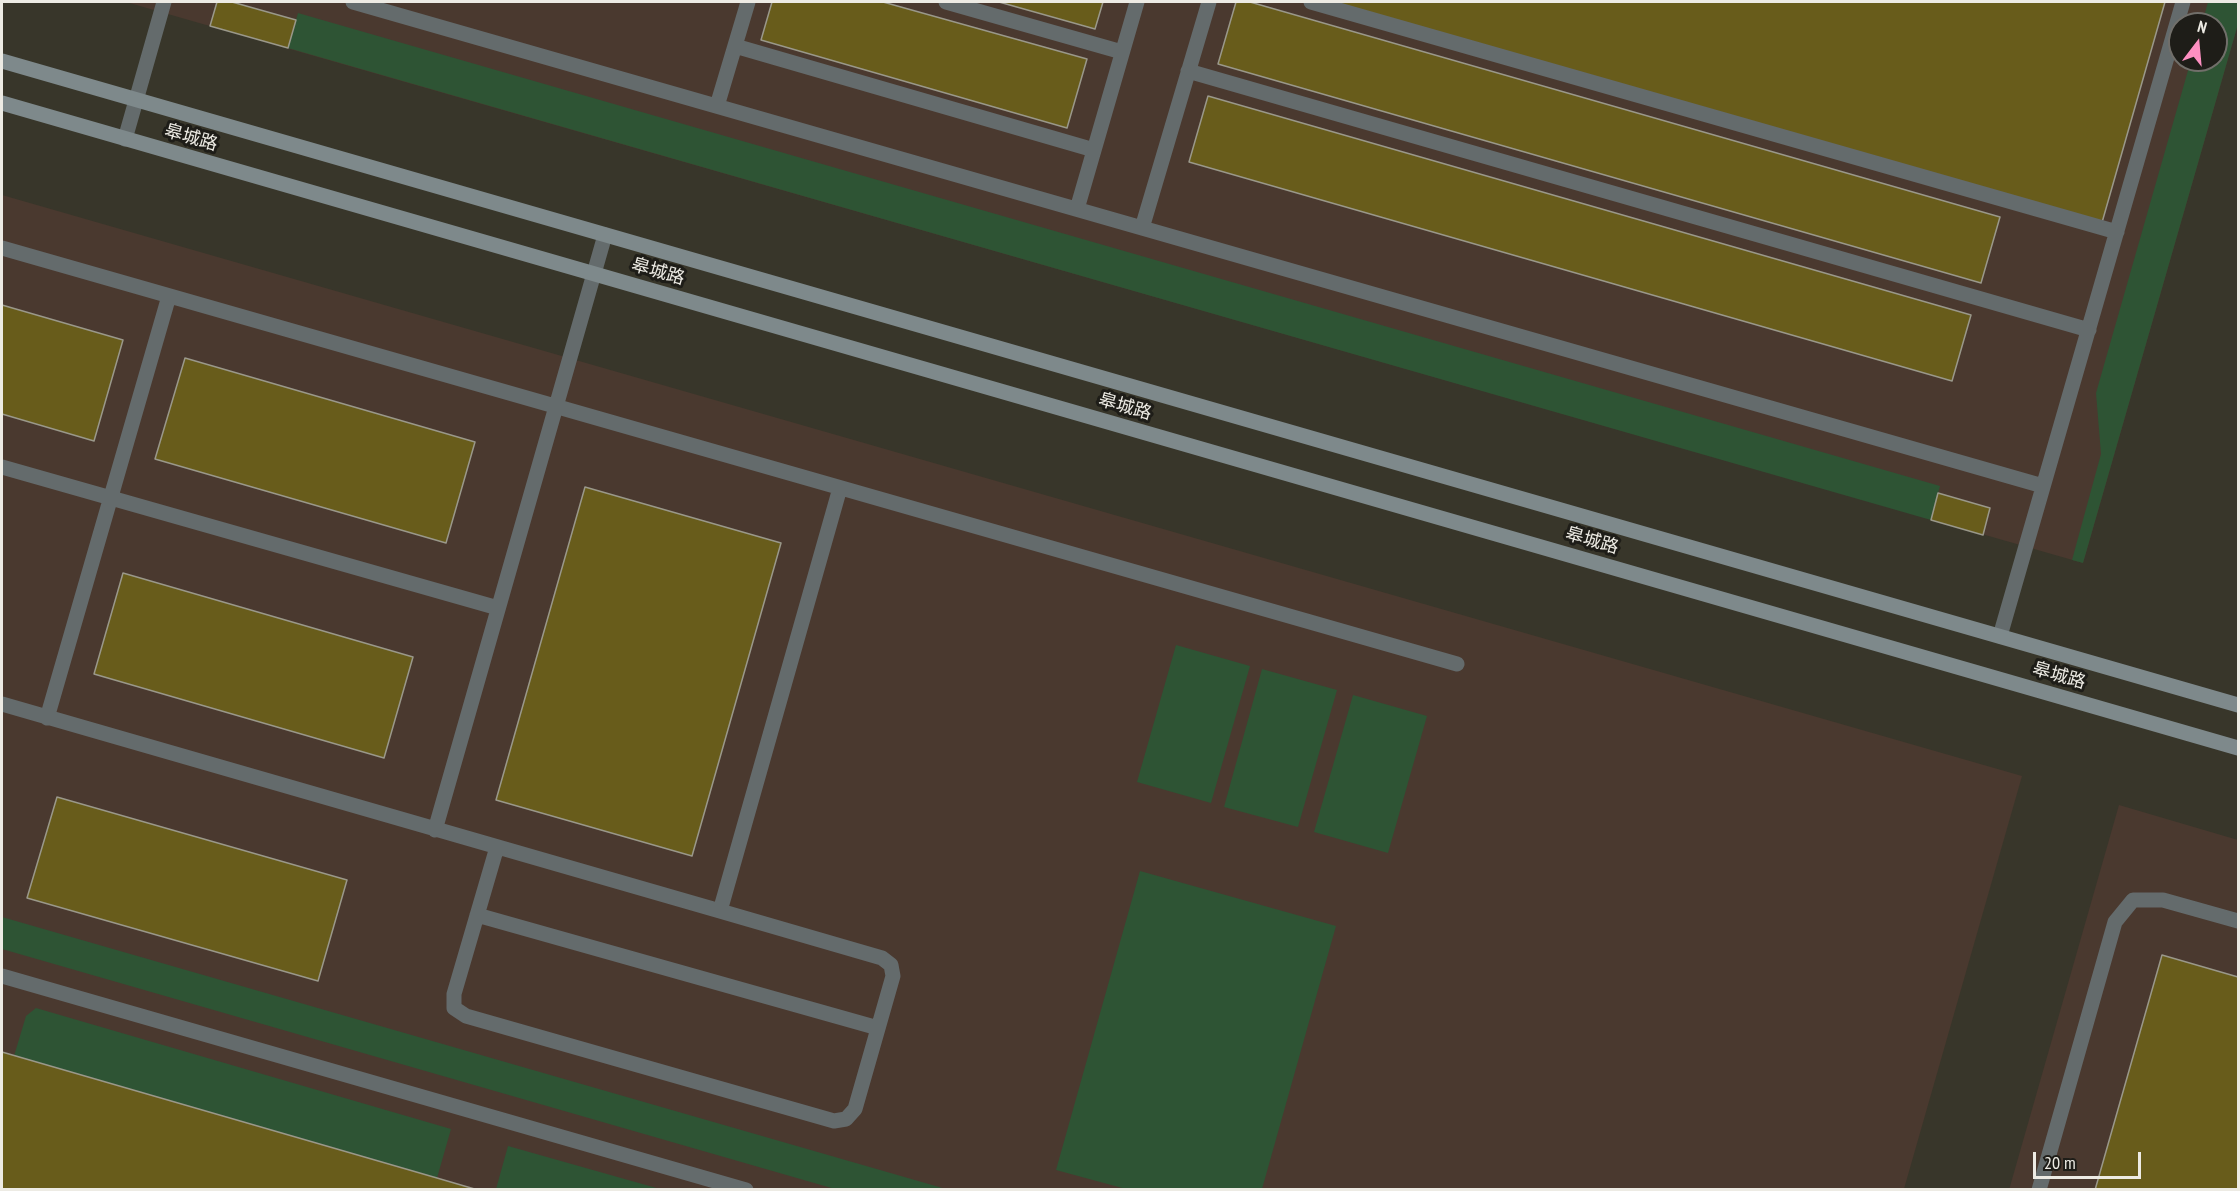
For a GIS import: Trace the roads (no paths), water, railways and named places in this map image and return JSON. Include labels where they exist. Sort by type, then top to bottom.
[{"type":"main road","name":"皋城路","points":[[2,61],[2238,705]]},
{"type":"main road","name":"皋城路","points":[[2,103],[2238,748]]},
{"type":"lane","points":[[125,139],[164,2]]},
{"type":"lane","points":[[353,2],[2043,486]]},
{"type":"lane","points":[[717,106],[748,2]]},
{"type":"lane","points":[[946,2],[1122,52]]},
{"type":"lane","points":[[1077,209],[1137,2]]},
{"type":"lane","points":[[1142,228],[1209,2]]},
{"type":"lane","points":[[1311,2],[2117,232]]},
{"type":"lane","points":[[2000,636],[2183,2]]},
{"type":"lane","points":[[735,46],[1094,150]]},
{"type":"lane","points":[[1188,71],[2089,330]]},
{"type":"lane","points":[[435,830],[605,235]]},
{"type":"lane","points":[[2,248],[1457,664]]},
{"type":"lane","points":[[47,718],[169,297]]},
{"type":"lane","points":[[2,467],[498,608]]},
{"type":"lane","points":[[720,911],[840,488]]},
{"type":"lane","points":[[2,704],[882,958],[891,965],[893,976],[855,1109],[846,1119],[834,1121],[466,1016],[454,1008],[454,994],[496,847]]},
{"type":"lane","points":[[2039,1190],[2115,922],[2133,900],[2163,900],[2238,921]]},
{"type":"lane","points":[[477,915],[878,1028]]},
{"type":"lane","points":[[2,976],[746,1190]]}]
